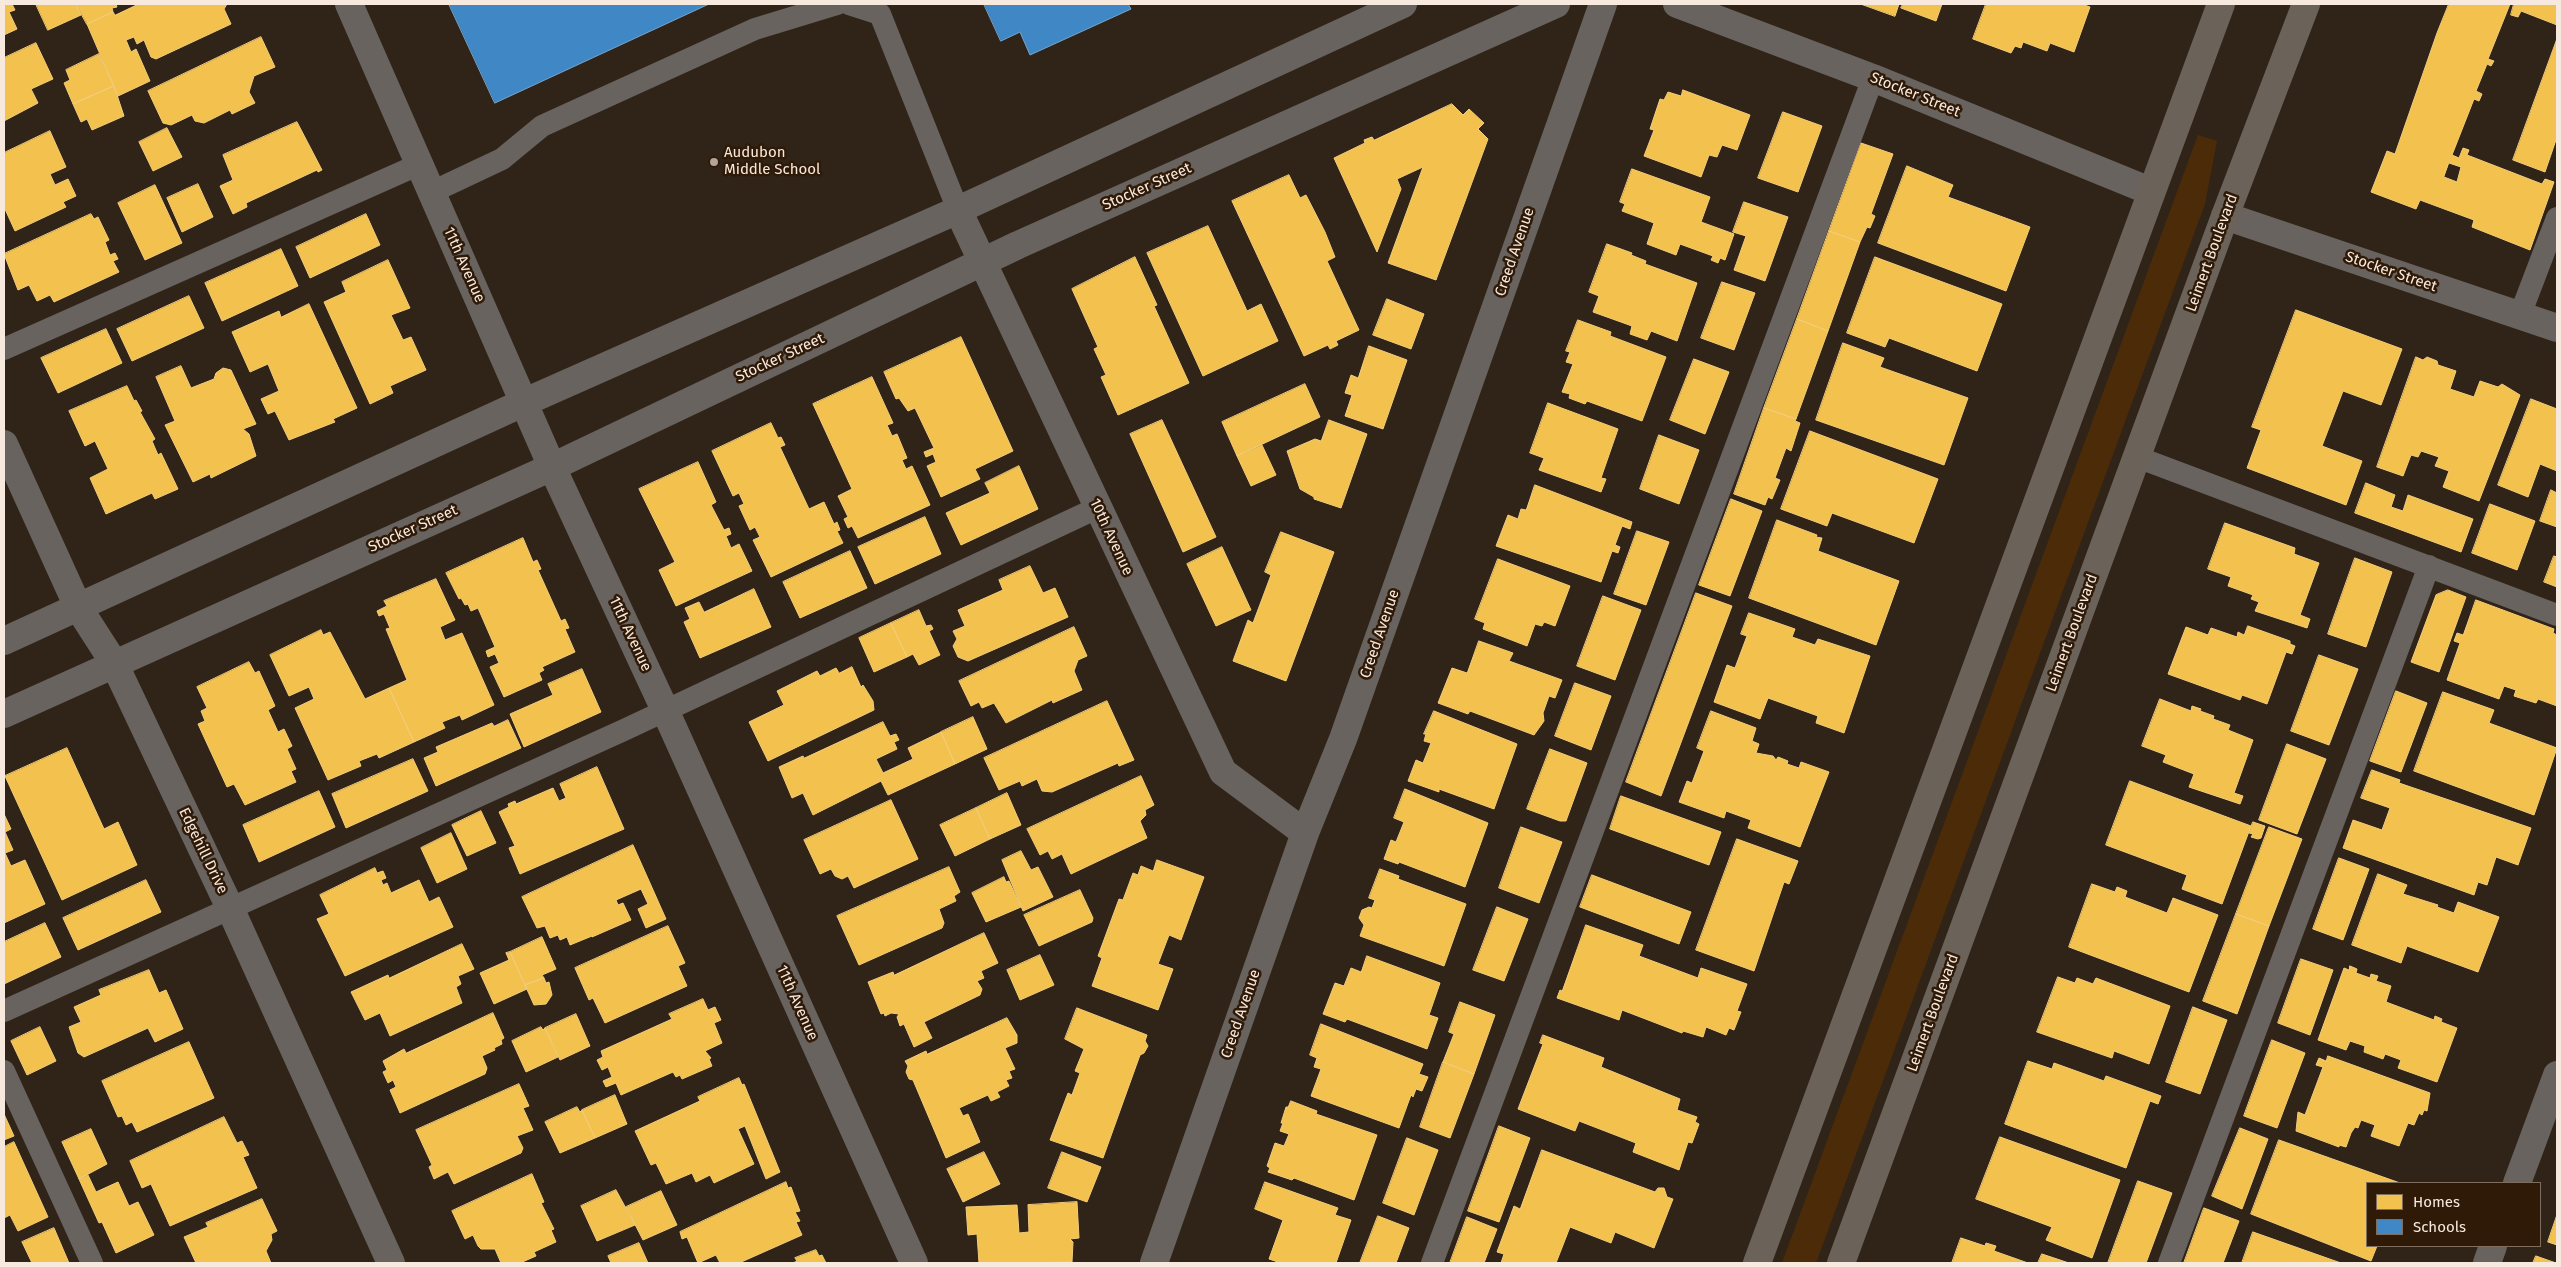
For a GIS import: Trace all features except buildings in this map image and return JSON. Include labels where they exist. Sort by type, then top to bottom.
[{"type":"main road","points":[[1757,1263],[2150,191],[2221,4]]},
{"type":"main road","name":"Leimert Boulevard","points":[[1841,1263],[2225,216],[2306,4]]},
{"type":"street","name":"11th Avenue","points":[[348,4],[552,467],[665,710],[914,1263]]},
{"type":"street","points":[[4,641],[524,402],[958,210],[1403,4]]},
{"type":"street","name":"Stocker Street","points":[[4,714],[552,467],[982,262],[1556,4]]},
{"type":"street","name":"Creed Avenue","points":[[1154,1263],[1305,833],[1347,730],[1603,4]]},
{"type":"street","name":"Stocker Street","points":[[1677,4],[1873,78],[2150,191]]},
{"type":"street","name":"10th Avenue","points":[[958,210],[1223,772],[1305,833]]},
{"type":"street","name":"Stocker Street","points":[[2225,216],[2557,328]]},
{"type":"street","name":"Edgehill Drive","points":[[4,444],[78,607],[114,663],[230,908],[390,1263]]},
{"type":"street","points":[[2517,1182],[2557,1075]]},
{"type":"street","points":[[2487,1263],[2493,1247]]},
{"type":"lane","points":[[432,192],[502,159],[542,126],[755,29],[837,4]]},
{"type":"lane","points":[[849,4],[880,14],[958,210]]},
{"type":"lane","points":[[1432,1263],[1873,78]]},
{"type":"lane","points":[[4,349],[420,164]]},
{"type":"lane","points":[[2520,315],[2557,218]]},
{"type":"lane","points":[[2137,457],[2557,615]]},
{"type":"lane","points":[[4,1010],[665,710],[1097,508]]},
{"type":"lane","points":[[2169,1263],[2429,566]]},
{"type":"lane","points":[[4,1071],[92,1263]]},
{"type":"shaded area","points":[[2198,135],[2217,141],[2205,204],[1816,1263],[1782,1263]]},
{"type":"place","name":"Audubon Middle School","points":[[714,162]]}]
